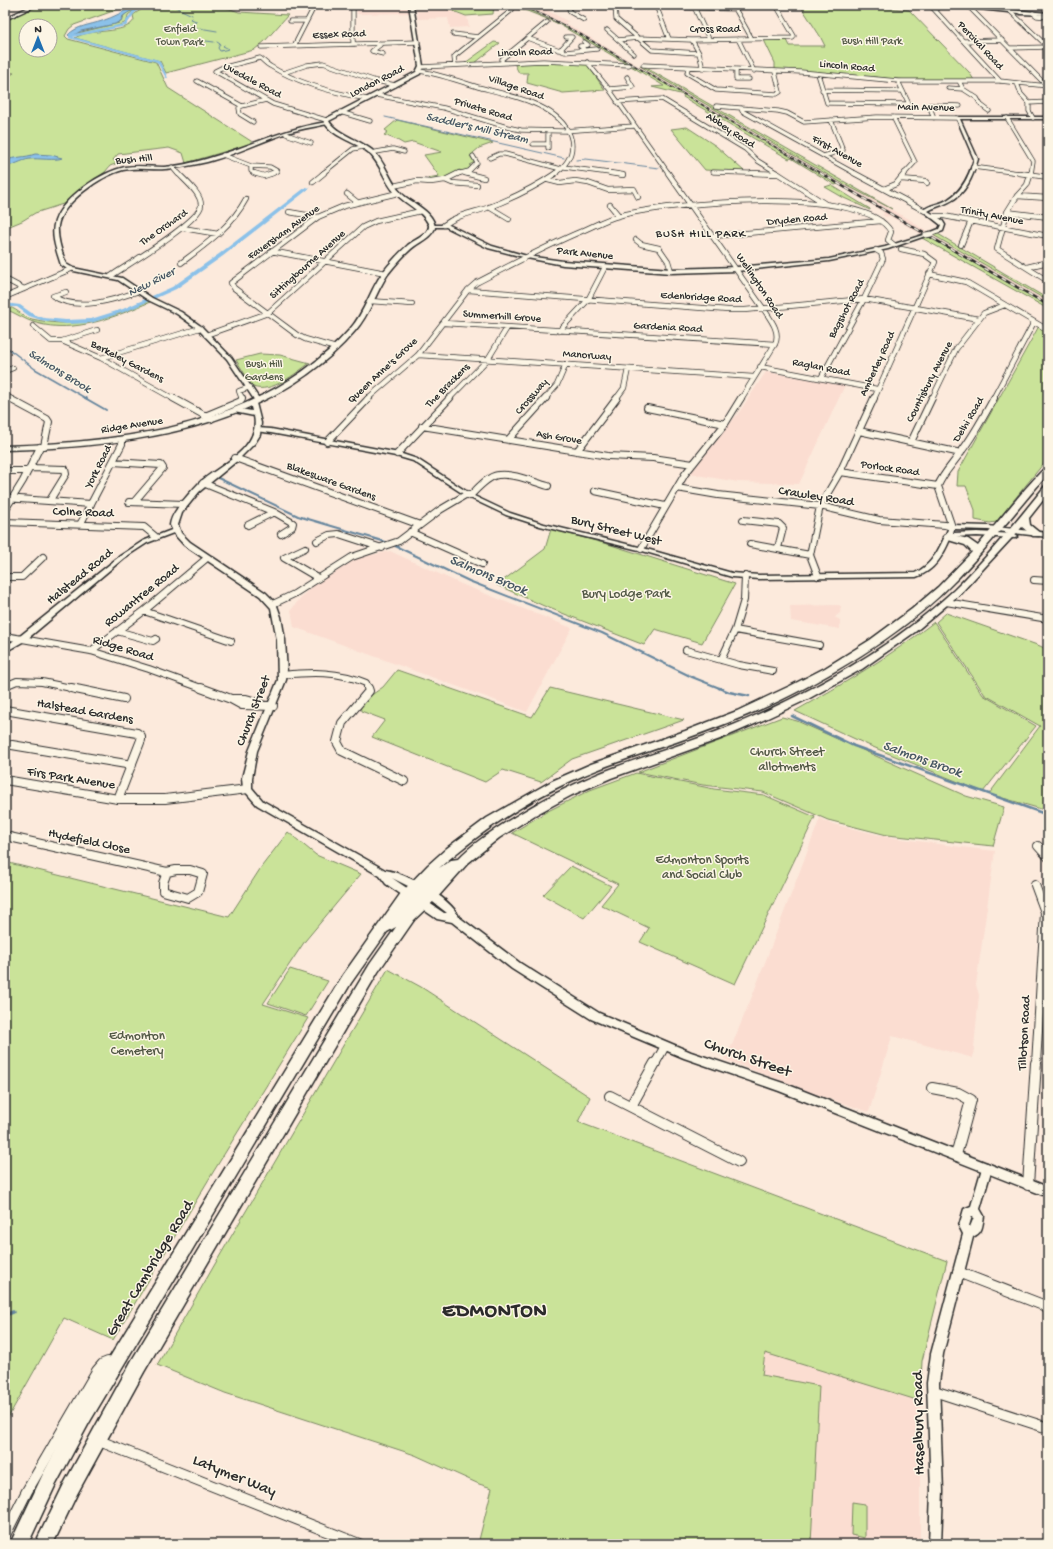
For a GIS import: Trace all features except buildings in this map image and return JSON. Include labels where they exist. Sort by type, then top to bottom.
[{"type":"highway","points":[[420,894],[514,822],[568,792],[607,775],[747,724],[827,685],[886,649],[946,602],[978,571],[1003,533],[1016,505],[1048,469]]},
{"type":"highway","points":[[44,1544],[71,1488],[138,1366],[339,1025],[374,968],[410,917],[420,894],[466,840],[519,804],[578,774],[707,727],[769,701],[846,660],[900,624],[954,577],[977,552],[1024,518],[1048,488]]},
{"type":"highway","points":[[954,577],[960,576],[970,567],[1033,500],[1039,498]]},
{"type":"highway","points":[[1024,518],[1026,526],[1036,534]]},
{"type":"highway","points":[[948,536],[968,542],[977,552]]},
{"type":"highway","name":"Great Cambridge Road","points":[[18,1544],[49,1480],[83,1417],[347,979],[387,920],[420,894]]},
{"type":"highway","points":[[305,1049],[322,1055]]},
{"type":"main road","name":"London Road","points":[[327,121],[340,112],[395,85],[420,69],[418,42],[412,5]]},
{"type":"main road","points":[[941,5],[1027,12],[1048,16]]},
{"type":"main road","points":[[273,604],[248,584],[207,558],[178,536],[174,531],[175,517],[184,504],[203,483],[248,447],[256,434],[255,401],[296,378],[336,348],[360,322],[386,273],[403,253],[430,231],[432,226],[430,218],[398,193],[382,165],[372,154],[364,147],[334,129],[327,121]]},
{"type":"main road","name":"Ridge Avenue","points":[[5,448],[122,440],[158,434],[234,410],[255,401]]},
{"type":"main road","points":[[234,410],[256,414]]},
{"type":"main road","name":"Church Street","points":[[273,604],[278,622],[283,675],[281,686],[254,751],[247,778],[248,788],[260,803],[383,873],[388,881],[420,894],[445,918],[455,919],[516,966],[595,1016],[665,1046],[782,1087],[1048,1192]]},
{"type":"street","points":[[5,19],[36,5]]},
{"type":"street","points":[[294,46],[315,5]]},
{"type":"street","points":[[353,5],[353,42],[355,44]]},
{"type":"street","points":[[584,20],[570,12],[568,5],[736,10]]},
{"type":"street","points":[[733,5],[752,39]]},
{"type":"street","name":"Cross Road","points":[[618,40],[638,38],[709,40],[793,38],[794,36],[776,5]]},
{"type":"street","name":"Percival Road","points":[[930,5],[1000,81]]},
{"type":"street","points":[[614,6],[616,19],[652,50],[699,53]]},
{"type":"street","points":[[657,8],[669,39]]},
{"type":"street","points":[[970,8],[1046,86]]},
{"type":"street","points":[[695,9],[709,40]]},
{"type":"street","points":[[455,65],[454,57],[512,10]]},
{"type":"street","points":[[1010,11],[1048,47]]},
{"type":"street","points":[[290,21],[306,21]]},
{"type":"street","points":[[502,63],[502,59],[547,22]]},
{"type":"street","points":[[607,30],[634,54]]},
{"type":"street","points":[[453,34],[478,37]]},
{"type":"street","points":[[558,50],[562,48],[572,37],[566,37]]},
{"type":"street","points":[[527,38],[565,52],[597,49]]},
{"type":"street","points":[[738,39],[754,72]]},
{"type":"street","points":[[692,40],[699,53],[703,69]]},
{"type":"street","points":[[963,41],[1002,40]]},
{"type":"street","name":"Essex Road","points":[[261,47],[418,42]]},
{"type":"street","points":[[584,42],[588,45],[580,46],[586,50]]},
{"type":"street","points":[[379,43],[380,45],[372,50],[372,52],[383,54]]},
{"type":"street","points":[[1009,48],[1048,47]]},
{"type":"street","name":"Uvedale Road","points":[[283,73],[270,67],[260,58],[221,68],[215,71],[276,105],[327,121]]},
{"type":"street","name":"Lincoln Road","points":[[420,69],[455,65],[538,61],[629,65]]},
{"type":"street","name":"Wellington Road","points":[[587,62],[609,89],[690,205],[714,236],[763,308],[776,330],[778,337],[775,344]]},
{"type":"street","points":[[283,73],[308,65],[322,63],[376,81],[395,85]]},
{"type":"street","name":"Lincoln Road","points":[[643,66],[818,74],[898,81],[1000,81],[1046,86]]},
{"type":"street","points":[[688,68],[687,73],[716,90],[777,94],[780,92],[775,72]]},
{"type":"street","name":"Village Road","points":[[420,69],[536,104],[553,114],[569,130]]},
{"type":"street","points":[[736,71],[736,79]]},
{"type":"street","points":[[283,73],[316,86],[367,99]]},
{"type":"street","points":[[818,74],[827,103],[910,104],[898,81]]},
{"type":"street","points":[[609,89],[633,87],[627,77]]},
{"type":"street","points":[[729,78],[749,79]]},
{"type":"street","points":[[197,81],[242,106],[266,100]]},
{"type":"street","points":[[959,82],[962,89]]},
{"type":"street","points":[[1017,83],[1018,90],[1023,98],[1029,103],[1048,102]]},
{"type":"street","points":[[948,88],[962,89],[977,98],[981,105],[989,111]]},
{"type":"street","points":[[822,90],[903,91]]},
{"type":"street","name":"Private Road","points":[[376,95],[452,110],[510,128],[548,132],[634,126]]},
{"type":"street","name":"Abbey Road","points":[[617,102],[662,99],[745,149],[758,161],[825,204]]},
{"type":"street","points":[[1029,103],[1029,110],[1033,118]]},
{"type":"street","points":[[934,118],[929,105],[960,106]]},
{"type":"street","points":[[242,106],[240,108],[240,114],[253,122]]},
{"type":"street","points":[[716,106],[741,108]]},
{"type":"street","name":"Main Avenue","points":[[741,108],[783,112],[804,122],[894,117],[1048,118]]},
{"type":"street","name":"First Avenue","points":[[741,108],[742,111],[918,208],[927,209],[932,216],[940,221],[943,227],[941,230],[894,245]]},
{"type":"street","points":[[340,112],[370,121]]},
{"type":"street","points":[[884,189],[894,186],[915,162],[894,117]]},
{"type":"street","points":[[927,209],[950,200],[961,192],[976,159],[957,118]]},
{"type":"street","points":[[1007,118],[1033,160],[1031,175],[1027,185],[1016,196],[1007,212],[997,249],[1048,281]]},
{"type":"street","points":[[824,156],[843,150],[831,120]]},
{"type":"street","name":"Bush Hill","points":[[71,269],[64,265],[61,256],[57,240],[57,223],[62,212],[71,201],[106,174],[126,169],[172,167],[191,164],[223,156],[327,121]]},
{"type":"street","points":[[432,226],[444,225],[463,215],[489,207],[548,180],[563,168],[572,157],[574,144],[569,130]]},
{"type":"street","points":[[533,144],[548,146],[548,132]]},
{"type":"street","points":[[286,134],[311,143]]},
{"type":"street","points":[[313,182],[353,149],[364,147]]},
{"type":"street","points":[[372,154],[395,149],[404,152]]},
{"type":"street","points":[[490,158],[499,154],[509,155],[563,168],[623,175]]},
{"type":"street","points":[[223,156],[251,166],[270,167],[277,171],[270,175],[259,175],[251,171],[251,166]]},
{"type":"street","points":[[393,186],[417,181],[431,182],[446,180],[459,173],[464,173],[471,170],[477,163],[473,156]]},
{"type":"street","name":"The Orchard","points":[[111,276],[184,228],[200,211],[202,204],[199,198],[172,167]]},
{"type":"street","points":[[973,167],[1048,177]]},
{"type":"street","points":[[464,173],[484,178]]},
{"type":"street","points":[[715,173],[779,174]]},
{"type":"street","points":[[901,179],[925,181],[927,183]]},
{"type":"street","points":[[446,180],[452,183],[477,185]]},
{"type":"street","points":[[548,180],[560,183],[575,181],[588,183],[608,190],[634,188],[638,197]]},
{"type":"street","name":"Faversham Avenue","points":[[268,313],[234,288],[231,283],[271,251],[318,217],[357,202],[398,193]]},
{"type":"street","points":[[347,194],[357,202]]},
{"type":"street","points":[[1016,196],[1048,198]]},
{"type":"street","points":[[181,263],[218,234],[240,213],[246,199]]},
{"type":"street","name":"Queen Anne's Grove","points":[[327,442],[366,400],[418,355],[468,290],[476,283],[576,233],[619,216],[690,205],[759,199],[825,204]]},
{"type":"street","points":[[825,204],[863,213],[881,221],[891,229],[888,240],[894,245]]},
{"type":"street","points":[[610,205],[619,216]]},
{"type":"street","points":[[489,207],[510,219]]},
{"type":"street","points":[[289,212],[318,217]]},
{"type":"street","name":"Sittingbourne Avenue","points":[[206,335],[268,313],[363,227],[376,221],[421,212]]},
{"type":"street","points":[[1007,212],[1048,217]]},
{"type":"street","name":"Trinity Avenue","points":[[932,216],[939,215],[1048,236]]},
{"type":"street","name":"Dryden Road","points":[[714,236],[881,221]]},
{"type":"street","points":[[961,245],[971,221]]},
{"type":"street","name":"Park Avenue","points":[[444,225],[490,248],[527,257],[563,263],[605,267],[671,270],[736,269],[829,260],[894,245]]},
{"type":"street","points":[[184,228],[218,234]]},
{"type":"street","points":[[636,240],[641,244],[659,248],[668,261],[671,270]]},
{"type":"street","name":"Amberley Road","points":[[810,555],[820,506],[840,472],[916,307],[935,262],[931,257],[901,249]]},
{"type":"street","name":"Bagshot Road","points":[[821,378],[864,299],[883,259],[881,253],[876,250]]},
{"type":"street","points":[[271,251],[386,273]]},
{"type":"street","points":[[1027,267],[1048,262]]},
{"type":"street","points":[[559,331],[588,300],[605,267]]},
{"type":"street","points":[[5,296],[71,269],[111,276],[122,280],[152,300],[179,313],[200,328],[229,358],[250,387],[255,401]]},
{"type":"street","points":[[929,274],[966,282],[1048,330]]},
{"type":"street","points":[[5,279],[24,289]]},
{"type":"street","name":"Edenbridge Road","points":[[468,290],[728,310],[864,299],[979,319]]},
{"type":"street","points":[[66,292],[51,294],[64,302],[81,303],[118,297],[139,291]]},
{"type":"street","points":[[370,301],[412,304]]},
{"type":"street","name":"Countisbury Avenue","points":[[911,442],[956,349],[984,313],[993,308],[1005,305]]},
{"type":"street","points":[[268,313],[305,339],[336,348]]},
{"type":"street","name":"Delhi Road","points":[[938,486],[942,476],[961,453],[979,425],[1034,322]]},
{"type":"street","name":"Summerhill Grove","points":[[444,323],[559,331]]},
{"type":"street","name":"Berkeley Gardens","points":[[33,326],[51,340],[62,341],[101,358],[208,417]]},
{"type":"street","points":[[101,358],[200,328]]},
{"type":"street","name":"The Brackens","points":[[397,454],[422,426],[488,360],[507,328]]},
{"type":"street","points":[[62,341],[97,330]]},
{"type":"street","name":"Gardenia Road","points":[[559,331],[775,344]]},
{"type":"street","points":[[641,549],[665,506],[693,464],[725,424],[775,344]]},
{"type":"street","name":"Manorway","points":[[418,355],[754,377]]},
{"type":"street","name":"Crossway","points":[[508,440],[557,385],[566,364]]},
{"type":"street","name":"Raglan Road","points":[[760,367],[877,389]]},
{"type":"street","points":[[5,371],[13,368]]},
{"type":"street","points":[[577,451],[624,388],[628,369]]},
{"type":"street","points":[[208,417],[241,400],[240,390],[250,387]]},
{"type":"street","points":[[5,396],[49,422],[42,446],[5,510]]},
{"type":"street","points":[[647,408],[725,424]]},
{"type":"street","name":"Ash Grove","points":[[422,426],[608,456],[653,458],[693,464]]},
{"type":"street","points":[[859,431],[961,453]]},
{"type":"street","name":"Bury Street West","points":[[256,434],[274,432],[397,454],[415,460],[468,495],[496,509],[531,522],[641,549],[712,570],[745,576],[896,576],[920,573],[929,568],[937,558],[952,527]]},
{"type":"street","name":"York Road","points":[[81,523],[122,444],[122,440]]},
{"type":"street","name":"Blakesware Gardens","points":[[236,458],[420,525]]},
{"type":"street","points":[[113,462],[161,465],[163,468],[131,502],[184,504]]},
{"type":"street","points":[[5,471],[65,469],[66,474],[50,500]]},
{"type":"street","name":"Porlock Road","points":[[840,472],[938,486]]},
{"type":"street","points":[[273,604],[292,596],[352,557],[382,548],[397,541],[448,503],[468,495],[497,475],[517,477],[548,486]]},
{"type":"street","points":[[203,483],[274,512],[293,522],[292,527],[281,534]]},
{"type":"street","points":[[938,486],[952,527],[1003,533],[1048,536]]},
{"type":"street","name":"Crawley Road","points":[[677,488],[718,495],[820,506],[879,520],[945,525],[952,527]]},
{"type":"street","points":[[595,491],[665,506]]},
{"type":"street","points":[[5,498],[91,504]]},
{"type":"street","points":[[248,525],[274,512]]},
{"type":"street","points":[[743,520],[779,524],[783,528],[778,548]]},
{"type":"street","name":"Colne Road","points":[[5,522],[81,523],[144,527],[156,537]]},
{"type":"street","name":"Halstead Road","points":[[5,650],[23,638],[122,557],[145,542],[174,531]]},
{"type":"street","points":[[410,532],[482,564]]},
{"type":"street","points":[[948,536],[1003,533],[1048,536]]},
{"type":"street","points":[[317,541],[329,535],[339,534],[382,548]]},
{"type":"street","points":[[750,544],[810,555],[818,576]]},
{"type":"street","points":[[305,548],[284,558],[318,578]]},
{"type":"street","points":[[5,576],[22,577],[43,557]]},
{"type":"street","name":"Rowantree Road","points":[[92,651],[144,611],[207,558]]},
{"type":"street","points":[[721,660],[735,630],[744,600],[745,576]]},
{"type":"street","points":[[1034,580],[1048,581]]},
{"type":"street","points":[[946,602],[1045,618],[1048,624]]},
{"type":"street","points":[[144,611],[231,641]]},
{"type":"street","points":[[735,630],[819,645]]},
{"type":"street","points":[[117,631],[145,640],[153,641],[156,638]]},
{"type":"street","name":"Ridge Road","points":[[5,636],[92,651],[149,669],[231,699],[242,705],[273,706]]},
{"type":"street","points":[[686,650],[739,665],[773,671]]},
{"type":"street","points":[[283,675],[313,672],[341,673],[366,683],[369,691],[342,722],[338,742],[342,751],[404,782]]},
{"type":"street","points":[[5,686],[17,681],[42,682],[124,699]]},
{"type":"street","name":"Halstead Gardens","points":[[5,710],[137,733],[141,736],[142,740],[118,799]]},
{"type":"street","points":[[12,744],[132,765]]},
{"type":"street","name":"Firs Park Avenue","points":[[5,780],[118,799],[165,799],[186,795],[248,788]]},
{"type":"street","name":"Hydefield Close","points":[[5,836],[167,872],[181,869],[204,874],[198,892],[188,898],[163,891],[163,883],[167,872]]},
{"type":"street","points":[[1038,846],[1048,857]]},
{"type":"street","name":"Tillotson Road","points":[[1028,1185],[1046,956],[1045,912],[1035,885]]},
{"type":"street","points":[[631,1106],[665,1046]]},
{"type":"street","points":[[932,1088],[953,1092],[971,1100],[956,1155]]},
{"type":"street","points":[[610,1096],[739,1162]]},
{"type":"street","name":"Haselbury Road","points":[[935,1544],[937,1491],[934,1374],[937,1354],[968,1234],[976,1230],[979,1216],[975,1210],[987,1168]]},
{"type":"street","points":[[958,1272],[1048,1307]]},
{"type":"street","points":[[5,1535],[27,1491],[97,1370],[102,1364],[108,1362],[113,1368]]},
{"type":"street","points":[[934,1391],[1048,1428]]},
{"type":"street","name":"Latymer Way","points":[[97,1440],[359,1544]]},
{"type":"shaded area","points":[[357,5],[404,5],[409,7],[410,13],[357,14]]},
{"type":"shaded area","points":[[417,5],[436,5],[467,17],[469,27],[450,28],[448,18],[418,19]]},
{"type":"shaded area","points":[[518,5],[526,5],[538,9],[530,5],[547,5],[543,8],[569,22],[564,22],[637,65],[631,64],[567,27]]},
{"type":"shaded area","points":[[633,66],[640,66],[842,183],[909,219],[928,233],[1048,301],[1048,306],[924,234],[921,234],[890,216],[886,217],[882,215],[884,214],[882,211],[837,184]]},
{"type":"shaded area","points":[[766,372],[845,385],[799,484],[738,482],[690,474],[740,411]]},
{"type":"shaded area","points":[[390,551],[461,584],[572,628],[527,712],[294,627],[291,610],[302,596],[313,586],[358,558]]},
{"type":"shaded area","points":[[790,606],[841,606],[840,613],[835,617],[840,620],[840,629],[791,621]]},
{"type":"shaded area","points":[[820,818],[829,823],[888,837],[995,851],[976,985],[979,995],[973,1058],[892,1036],[869,1112],[818,1095],[724,1059],[732,1045],[753,994]]},
{"type":"shaded area","points":[[765,1352],[920,1401],[920,1544],[478,1544],[492,1488]]},
{"type":"green space","points":[[38,5],[130,5],[74,25],[69,29],[65,36],[68,39],[156,62],[168,88],[254,143],[186,163],[183,153],[169,148],[118,154],[113,160],[118,163],[110,166],[105,172],[63,204],[35,213],[22,221],[5,228],[5,78],[14,73],[5,72],[5,20]]},
{"type":"green space","name":"Enfield Town Park","points":[[148,5],[219,5],[239,12],[288,15],[265,41],[254,50],[166,73],[160,61],[75,38],[89,33],[116,30],[130,25],[134,20],[133,15]]},
{"type":"green space","points":[[438,5],[494,5],[493,14],[466,16]]},
{"type":"green space","points":[[494,5],[518,5],[552,21],[527,11]]},
{"type":"green space","name":"Bush Hill Park","points":[[800,5],[858,5],[909,10],[969,72],[974,80],[911,80],[775,71],[775,63],[764,40],[787,40],[790,46],[825,46]]},
{"type":"green space","points":[[133,9],[136,9],[128,15],[127,21],[123,24],[104,30],[77,33],[119,23],[125,14]]},
{"type":"green space","points":[[556,23],[574,31],[631,65],[627,64]]},
{"type":"green space","points":[[494,42],[500,43],[475,63],[465,63]]},
{"type":"green space","points":[[535,62],[587,64],[605,90],[563,93],[527,83],[528,73],[519,73],[514,63]]},
{"type":"green space","points":[[631,66],[636,67],[838,184],[835,185],[791,158],[789,159],[683,97],[684,95],[652,87],[664,86]]},
{"type":"green space","points":[[640,66],[643,66],[892,209],[842,183]]},
{"type":"green space","points":[[397,120],[493,143],[479,148],[473,153],[474,155],[470,156],[475,162],[469,165],[471,166],[467,170],[441,179],[430,180],[428,178],[439,176],[424,155],[442,152],[413,142],[404,144],[384,135],[388,132],[385,130]]},
{"type":"green space","points":[[687,127],[716,146],[745,172],[705,170],[671,129]]},
{"type":"green space","points":[[831,185],[870,209],[870,210],[825,187]]},
{"type":"green space","points":[[938,234],[1048,299],[1048,301],[933,235]]},
{"type":"green space","points":[[929,237],[1048,306],[1048,309],[922,238]]},
{"type":"green space","points":[[148,301],[150,302],[109,318],[80,325],[65,326],[51,326],[36,323],[5,309],[5,307],[12,308],[32,319],[48,322],[78,323],[105,318]]},
{"type":"green space","points":[[1039,326],[1048,332],[1048,458],[996,522],[990,523],[975,520],[975,510],[966,486],[957,486],[958,472]]},
{"type":"green space","name":"Bush Hill Gardens","points":[[260,354],[280,355],[310,363],[291,377],[268,388],[253,387],[236,360]]},
{"type":"green space","name":"Bury Lodge Park","points":[[551,529],[611,545],[735,584],[702,643],[655,629],[644,645],[544,606],[497,585],[545,549]]},
{"type":"green space","points":[[946,613],[1048,650],[1048,811],[989,794],[1040,726],[985,695],[936,622]]},
{"type":"green space","name":"Church Street allotments","points":[[934,622],[983,695],[1036,726],[983,792],[868,745],[795,711],[866,669],[900,647]]},
{"type":"green space","points":[[397,670],[532,717],[550,688],[684,720],[572,759],[541,782],[503,770],[485,782],[372,737],[385,720],[361,711],[360,703],[383,687]]},
{"type":"green space","name":"Church Street allotments","points":[[782,717],[797,721],[966,796],[1004,807],[993,846],[887,835],[828,820],[763,792],[703,785],[638,772]]},
{"type":"green space","name":"Edmonton Sports and Social Club","points":[[636,773],[714,789],[764,795],[815,817],[735,984],[640,942],[649,928],[601,905],[618,884],[512,833],[546,812],[590,790]]},
{"type":"green space","name":"Edmonton Cemetery","points":[[288,832],[316,855],[361,874],[305,941],[263,1004],[308,1018],[212,1174],[113,1340],[64,1318],[5,1423],[5,862],[229,917],[262,866]]},
{"type":"green space","points":[[571,866],[611,886],[584,918],[543,895]]},
{"type":"green space","points":[[290,969],[328,981],[306,1016],[268,1003]]},
{"type":"green space","points":[[388,969],[421,987],[590,1097],[578,1122],[947,1261],[922,1361],[920,1401],[765,1353],[762,1375],[819,1386],[811,1544],[478,1544],[492,1488],[479,1484],[415,1455],[225,1393],[157,1365]]},
{"type":"green space","points":[[852,1502],[865,1504],[865,1538],[851,1535]]},
{"type":"water","points":[[136,5],[145,5],[127,13],[121,18],[122,20],[115,24],[81,31],[70,37],[68,35],[79,28],[119,14]]},
{"type":"water","points":[[35,154],[51,155],[62,158],[30,159],[5,166],[5,161],[9,159]]},
{"type":"waterway","name":"New River","points":[[71,36],[125,25],[137,7]]},
{"type":"waterway","points":[[140,7],[173,7]]},
{"type":"waterway","points":[[175,7],[192,15]]},
{"type":"waterway","points":[[192,18],[191,19],[196,21]]},
{"type":"waterway","points":[[196,22],[189,27],[198,28]]},
{"type":"waterway","points":[[200,28],[204,29]]},
{"type":"waterway","points":[[205,29],[217,31]]},
{"type":"waterway","points":[[76,32],[70,35],[71,38],[158,61],[167,77]]},
{"type":"waterway","points":[[206,41],[214,42]]},
{"type":"waterway","name":"Saddler's Mill Stream","points":[[217,42],[220,44],[218,48],[220,51],[229,49],[223,46],[224,45]]},
{"type":"waterway","name":"Saddler's Mill Stream","points":[[385,117],[564,158]]},
{"type":"waterway","name":"Saddler's Mill Stream","points":[[576,160],[586,159],[659,168]]},
{"type":"waterway","name":"New River","points":[[5,305],[18,306],[31,315],[43,319],[66,322],[91,321],[125,310],[174,288],[221,255],[308,188]]},
{"type":"waterway","name":"Salmons Brook","points":[[5,346],[35,369],[87,399]]},
{"type":"waterway","name":"Salmons Brook","points":[[85,398],[106,410]]},
{"type":"waterway","name":"Salmons Brook","points":[[218,478],[298,516],[389,543],[469,581],[602,633],[692,677],[722,689]]},
{"type":"waterway","name":"Salmons Brook","points":[[719,688],[729,692],[749,696]]},
{"type":"waterway","name":"Salmons Brook","points":[[792,716],[854,746],[1048,815]]},
{"type":"waterway","points":[[5,1315],[13,1312]]},
{"type":"railway","points":[[520,5],[550,18],[580,34],[822,174]]},
{"type":"railway","points":[[820,173],[1048,305]]},
{"type":"district","name":"BUSH HILL PARK","points":[[701,235]]},
{"type":"district","name":"EDMONTON","points":[[495,1312]]}]
